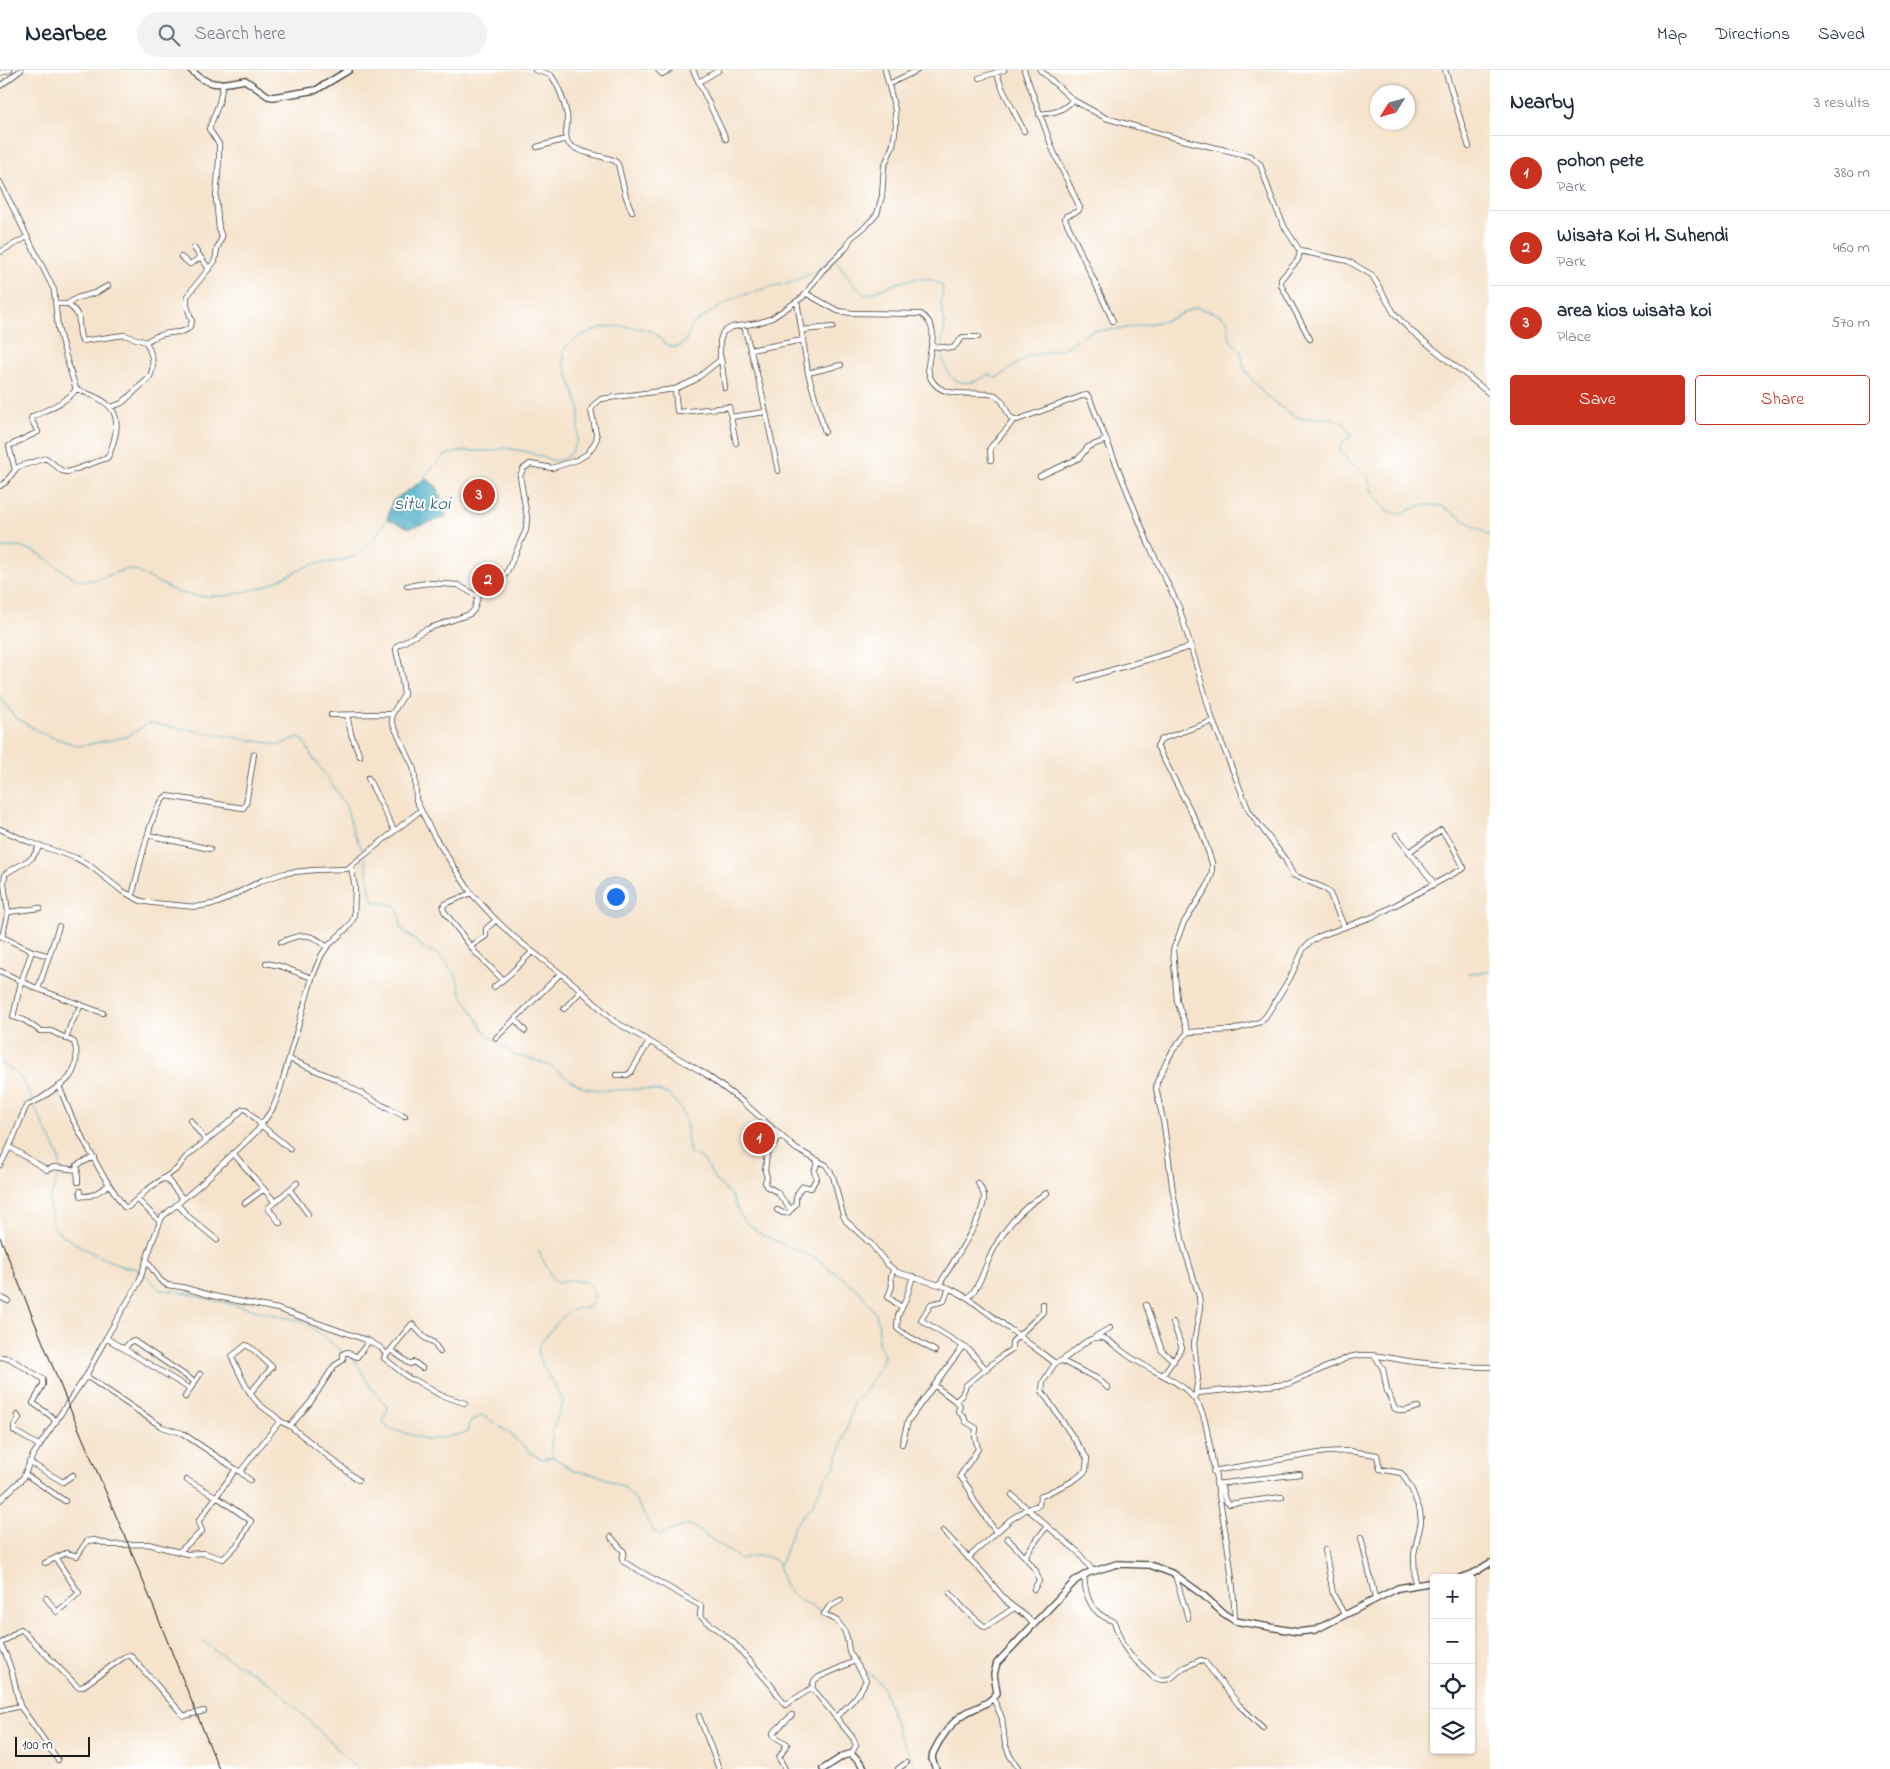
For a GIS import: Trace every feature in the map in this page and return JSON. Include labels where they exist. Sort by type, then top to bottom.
[{"type":"street","points":[[0,74],[10,70]]},
{"type":"street","points":[[0,86],[21,70]]},
{"type":"street","points":[[191,70],[197,76],[212,84],[222,85],[245,80],[273,98],[316,90],[349,70]]},
{"type":"street","points":[[535,70],[550,74],[558,88],[568,116],[566,139],[569,144],[575,148],[615,161],[618,164],[626,197],[632,212]]},
{"type":"street","points":[[658,70],[662,74],[670,70]]},
{"type":"street","points":[[693,70],[726,139]]},
{"type":"street","points":[[699,82],[718,70]]},
{"type":"street","points":[[725,388],[720,341],[723,332],[732,327],[744,326],[772,318],[807,294],[822,272],[842,253],[851,238],[872,221],[880,206],[884,167],[893,145],[896,125],[895,110],[884,70]]},
{"type":"street","points":[[889,84],[918,70]]},
{"type":"street","points":[[979,78],[1004,70]]},
{"type":"street","points":[[1024,70],[1053,150],[1080,208],[1078,211],[1065,217],[1065,219],[1113,321]]},
{"type":"street","points":[[1040,70],[1073,100],[1106,118],[1256,159],[1260,164],[1284,226],[1300,251],[1298,260],[1281,279],[1281,284],[1310,339]]},
{"type":"street","points":[[1445,70],[1469,147]]},
{"type":"street","points":[[996,72],[1024,131]]},
{"type":"street","points":[[67,304],[78,316],[82,341],[124,335],[146,342],[156,336],[180,333],[189,328],[192,321],[187,306],[187,296],[215,260],[216,249],[222,238],[219,229],[216,198],[220,160],[219,144],[209,130],[222,85]]},
{"type":"street","points":[[1039,114],[1060,111],[1066,108],[1073,100]]},
{"type":"street","points":[[537,147],[566,139]]},
{"type":"street","points":[[0,182],[54,290],[60,337],[76,389]]},
{"type":"street","points":[[0,252],[27,237]]},
{"type":"street","points":[[194,248],[209,269]]},
{"type":"street","points":[[1300,251],[1348,261],[1366,271],[1372,276],[1394,313],[1410,330],[1490,394]]},
{"type":"street","points":[[180,257],[190,264],[200,258]]},
{"type":"street","points":[[57,304],[67,304],[108,286]]},
{"type":"street","points":[[807,294],[838,311],[921,314],[932,326],[929,375],[937,386],[956,393],[996,395],[1002,401],[1010,417],[1014,419],[1020,419],[1048,407],[1087,395],[1149,546],[1176,601],[1213,721],[1252,816],[1283,856],[1293,875],[1329,892],[1344,926]]},
{"type":"street","points":[[797,301],[808,373],[825,432]]},
{"type":"street","points":[[744,326],[761,389],[778,471]]},
{"type":"street","points":[[802,330],[833,327]]},
{"type":"street","points":[[931,346],[953,348],[963,337],[978,337]]},
{"type":"street","points":[[750,350],[803,340]]},
{"type":"street","points":[[111,407],[122,402],[149,378],[152,373],[152,360],[146,342]]},
{"type":"street","points":[[721,358],[695,380],[675,388],[599,400],[591,410],[597,438],[587,454],[578,460],[552,468],[530,464],[523,469],[520,476],[527,517],[526,530],[506,574],[501,579],[481,590],[477,596],[474,610],[468,615],[436,625],[397,646],[396,650],[404,695],[392,714],[392,722],[413,766],[416,776],[416,800],[434,836],[471,893],[496,920],[532,952],[581,991],[614,1021],[704,1073],[743,1102],[780,1136],[804,1154],[826,1165],[831,1172],[846,1221],[893,1270],[940,1284],[968,1298],[1016,1336],[1055,1363]]},
{"type":"street","points":[[808,373],[841,365]]},
{"type":"street","points":[[675,388],[677,411],[679,412],[727,406],[736,443]]},
{"type":"street","points":[[0,486],[6,482],[18,467],[46,458],[62,471],[68,472],[106,458],[110,452],[116,431],[116,416],[111,407],[102,399],[76,389]]},
{"type":"street","points":[[15,470],[9,446],[37,434],[38,431],[31,419],[32,417],[74,393],[76,389]]},
{"type":"street","points":[[731,417],[765,412]]},
{"type":"street","points":[[991,460],[990,448],[1012,424],[1014,419]]},
{"type":"street","points":[[1040,476],[1079,458],[1088,446],[1106,440]]},
{"type":"street","points":[[407,586],[428,583],[458,585],[477,596]]},
{"type":"street","points":[[1078,680],[1190,646]]},
{"type":"street","points":[[330,715],[392,714]]},
{"type":"street","points":[[347,715],[353,739],[360,756]]},
{"type":"street","points":[[1188,1032],[1177,1001],[1173,950],[1184,922],[1207,888],[1212,873],[1212,862],[1202,834],[1157,746],[1162,739],[1213,721]]},
{"type":"street","points":[[132,896],[158,804],[164,797],[238,808],[245,807],[254,754]]},
{"type":"street","points":[[368,778],[394,830]]},
{"type":"street","points":[[0,830],[76,858],[89,865],[122,891],[132,896],[152,904],[187,907],[218,903],[263,880],[285,873],[342,870],[351,867],[394,830],[421,810]]},
{"type":"street","points":[[1282,1497],[1229,1504],[1224,1500],[1213,1471],[1204,1415],[1196,1396],[1198,1378],[1194,1344],[1200,1296],[1183,1244],[1156,1085],[1173,1050],[1188,1032],[1232,1030],[1260,1022],[1266,1016],[1290,978],[1305,946],[1320,936],[1375,916],[1464,868],[1444,833],[1439,830],[1409,852]]},
{"type":"street","points":[[148,835],[210,849]]},
{"type":"street","points":[[1396,835],[1434,883]]},
{"type":"street","points":[[40,846],[32,858],[6,873],[4,884],[8,912],[1,936],[32,951],[49,956]]},
{"type":"street","points":[[0,1500],[22,1479],[29,1462],[86,1376],[136,1288],[160,1222],[164,1216],[208,1177],[261,1125],[276,1102],[320,956],[327,946],[350,924],[354,917],[355,887],[351,867]]},
{"type":"street","points":[[471,893],[443,906],[448,917],[471,946],[503,980]]},
{"type":"street","points":[[8,912],[40,908]]},
{"type":"street","points":[[471,946],[486,936],[486,930],[496,920]]},
{"type":"street","points":[[38,989],[59,926]]},
{"type":"street","points":[[281,942],[294,936],[309,935],[327,946]]},
{"type":"street","points":[[0,1165],[11,1148],[12,1138],[25,1109],[59,1086],[70,1076],[76,1064],[75,1044],[72,1040],[66,1039],[51,1030],[40,1031],[24,1020],[13,1017],[21,982],[32,951]]},
{"type":"street","points":[[494,986],[503,980],[532,952]]},
{"type":"street","points":[[266,964],[280,966],[312,978]]},
{"type":"street","points":[[0,972],[38,989],[103,1013]]},
{"type":"street","points":[[496,1038],[560,974]]},
{"type":"street","points":[[564,1009],[581,991]]},
{"type":"street","points":[[66,1039],[81,1005]]},
{"type":"street","points":[[515,1020],[525,1031]]},
{"type":"street","points":[[616,1075],[627,1075],[631,1072],[649,1042]]},
{"type":"street","points":[[289,1059],[336,1079],[405,1116]]},
{"type":"street","points":[[59,1086],[72,1118],[109,1185],[124,1207],[128,1207],[148,1189],[166,1178],[181,1165],[186,1157],[243,1109],[246,1109],[261,1125],[290,1149]]},
{"type":"street","points":[[190,1120],[206,1141]]},
{"type":"street","points":[[780,1136],[766,1153],[764,1171],[767,1177],[764,1182],[766,1186],[777,1192],[791,1210]]},
{"type":"street","points":[[11,1148],[46,1170],[54,1167],[78,1170]]},
{"type":"street","points":[[233,1153],[275,1202]]},
{"type":"street","points":[[78,1182],[78,1163],[94,1157]]},
{"type":"street","points":[[777,1210],[786,1214],[796,1204],[795,1198],[801,1188],[812,1186],[817,1177],[814,1172],[818,1161]]},
{"type":"street","points":[[166,1178],[183,1199]]},
{"type":"street","points":[[940,1284],[974,1228],[982,1208],[984,1197],[978,1183]]},
{"type":"street","points":[[280,1222],[268,1208],[297,1184]]},
{"type":"street","points":[[80,1190],[81,1196],[85,1197],[97,1193],[109,1185]]},
{"type":"street","points":[[245,1203],[264,1189]]},
{"type":"street","points":[[290,1190],[308,1214]]},
{"type":"street","points":[[968,1298],[977,1289],[988,1261],[1006,1230],[1032,1201],[1047,1193]]},
{"type":"street","points":[[137,1199],[160,1222]]},
{"type":"street","points":[[177,1204],[189,1217],[217,1240]]},
{"type":"street","points":[[146,1262],[160,1280],[167,1285],[278,1309],[369,1341],[381,1348],[386,1354]]},
{"type":"street","points":[[893,1270],[891,1277],[892,1286],[888,1297],[902,1307]]},
{"type":"street","points":[[913,1276],[897,1324],[898,1330],[935,1351]]},
{"type":"street","points":[[949,1288],[944,1300],[930,1304],[921,1320],[969,1350],[986,1369]]},
{"type":"street","points":[[0,1297],[8,1301]]},
{"type":"street","points":[[956,1401],[962,1395],[966,1386],[1003,1355],[1012,1350],[1012,1342],[1016,1336],[1043,1312],[1044,1304]]},
{"type":"street","points":[[1146,1305],[1162,1351],[1174,1361]]},
{"type":"street","points":[[1163,1375],[1182,1348],[1173,1322]]},
{"type":"street","points":[[440,1352],[433,1342],[423,1336],[412,1324],[384,1358],[385,1361],[399,1369],[410,1379],[447,1398],[465,1403]]},
{"type":"street","points":[[968,1558],[996,1532],[1027,1509],[1039,1506],[1040,1497],[1058,1487],[1073,1482],[1086,1470],[1087,1458],[1042,1391],[1043,1382],[1055,1363],[1062,1361],[1090,1339],[1110,1328]]},
{"type":"street","points":[[1094,1337],[1104,1338],[1127,1356],[1163,1375],[1196,1396],[1283,1385],[1294,1382],[1349,1357],[1375,1356],[1414,1362],[1490,1367]]},
{"type":"street","points":[[106,1338],[190,1389]]},
{"type":"street","points":[[124,1349],[131,1341],[134,1341],[195,1382]]},
{"type":"street","points":[[290,1426],[310,1403],[334,1366],[343,1360],[343,1354],[348,1352],[357,1357],[369,1341]]},
{"type":"street","points":[[250,1393],[272,1367],[246,1345],[231,1357],[250,1393],[260,1405],[270,1411],[280,1421],[290,1426],[358,1480]]},
{"type":"street","points":[[902,1444],[908,1421],[963,1346]]},
{"type":"street","points":[[391,1350],[410,1364],[414,1362],[422,1368]]},
{"type":"street","points":[[1375,1356],[1383,1369],[1387,1391],[1395,1409],[1404,1411],[1418,1407]]},
{"type":"street","points":[[0,1357],[9,1358],[43,1380],[44,1385],[33,1403],[56,1422]]},
{"type":"street","points":[[1062,1361],[1098,1379],[1108,1388]]},
{"type":"street","points":[[185,1397],[200,1374]]},
{"type":"street","points":[[86,1376],[162,1427],[182,1433],[250,1480]]},
{"type":"street","points":[[934,1385],[956,1401],[960,1406],[958,1412],[964,1417],[966,1422],[976,1428],[975,1436],[979,1446],[960,1476],[970,1490],[972,1499],[996,1532]]},
{"type":"street","points":[[17,1415],[19,1418],[14,1426],[14,1431],[40,1446]]},
{"type":"street","points":[[180,1551],[202,1531],[198,1522],[238,1470],[280,1421]]},
{"type":"street","points":[[1213,1471],[1324,1452],[1349,1451],[1377,1455],[1380,1470],[1401,1473],[1406,1479],[1420,1510],[1421,1522],[1414,1554],[1415,1585]]},
{"type":"street","points":[[29,1462],[63,1482],[72,1475]]},
{"type":"street","points":[[25,1474],[65,1501]]},
{"type":"street","points":[[1218,1484],[1300,1474]]},
{"type":"street","points":[[45,1563],[68,1552],[77,1556],[89,1540],[110,1545],[148,1544],[187,1554],[204,1553],[220,1559],[239,1543],[250,1522],[217,1497],[187,1480]]},
{"type":"street","points":[[1218,1484],[1234,1600],[1235,1621]]},
{"type":"street","points":[[1012,1495],[1077,1551],[1093,1571]]},
{"type":"street","points":[[1026,1558],[1027,1553],[1047,1526]]},
{"type":"street","points":[[942,1531],[1014,1608],[1027,1617],[1034,1625]]},
{"type":"street","points":[[612,1537],[624,1552],[622,1559],[624,1562],[701,1606],[700,1616],[733,1642],[771,1685],[785,1705],[812,1688],[814,1680],[819,1676],[855,1662]]},
{"type":"street","points":[[1007,1538],[1038,1573],[1039,1581],[1034,1589]]},
{"type":"street","points":[[1361,1538],[1375,1598]]},
{"type":"street","points":[[1325,1549],[1333,1594],[1344,1614]]},
{"type":"street","points":[[46,1598],[57,1612],[79,1593],[56,1559]]},
{"type":"street","points":[[1472,1574],[1490,1562]]},
{"type":"street","points":[[936,1769],[932,1759],[933,1753],[953,1724],[964,1714],[993,1698],[997,1692],[994,1674],[996,1664],[1070,1586],[1084,1575],[1093,1571],[1117,1564],[1158,1567],[1174,1574],[1195,1588],[1223,1614],[1235,1621],[1307,1632],[1398,1588],[1430,1583]]},
{"type":"street","points":[[1174,1574],[1188,1618]]},
{"type":"street","points":[[1084,1575],[1086,1592],[1094,1609],[1102,1616],[1114,1622],[1123,1645],[1131,1656],[1153,1677],[1162,1680],[1170,1679],[1177,1672],[1201,1660],[1205,1662],[1239,1705],[1263,1728]]},
{"type":"street","points":[[950,1593],[965,1610],[985,1627],[1014,1608]]},
{"type":"street","points":[[836,1717],[848,1706],[866,1682],[865,1676],[849,1651],[846,1633],[842,1626],[824,1614],[828,1607],[841,1600]]},
{"type":"street","points":[[58,1760],[20,1706],[12,1672],[0,1644],[21,1629],[78,1687],[82,1687],[124,1657],[130,1655],[184,1716],[204,1711]]},
{"type":"street","points":[[812,1688],[856,1742],[856,1748],[851,1754],[845,1755],[823,1769]]},
{"type":"street","points":[[993,1698],[1002,1718],[1005,1744],[1018,1769]]},
{"type":"street","points":[[0,1711],[20,1706]]},
{"type":"street","points":[[785,1769],[779,1758],[786,1744],[774,1736],[774,1733],[792,1715]]},
{"type":"street","points":[[699,1716],[719,1769]]},
{"type":"street","points":[[851,1754],[858,1759],[865,1769]]},
{"type":"street","points":[[898,1769],[906,1763]]},
{"type":"water","name":"situ koi","points":[[426,478],[438,488],[446,517],[410,528],[387,519],[392,501]]},
{"type":"waterway","points":[[425,480],[426,474],[445,455],[464,451],[491,451],[505,448],[524,451],[555,461],[564,459],[571,453],[577,441],[580,409],[564,364],[564,354],[566,346],[583,335],[599,329],[616,326],[645,329],[651,331],[672,347],[680,346],[685,341],[694,323],[736,297],[773,286],[787,284],[817,271],[833,257]]},
{"type":"waterway","points":[[836,260],[854,285],[866,295],[914,279],[934,281],[943,286],[941,302],[945,326],[942,345]]},
{"type":"waterway","points":[[942,349],[943,360],[950,376],[956,380],[971,382],[989,374],[997,378],[1027,357],[1060,350],[1092,331],[1121,329],[1168,320],[1196,307],[1214,313],[1228,321],[1230,340],[1241,352],[1245,371],[1266,396],[1289,413],[1300,418],[1332,418],[1345,424],[1352,435],[1342,443],[1340,450],[1349,462],[1368,477],[1373,494],[1386,510],[1400,514],[1423,505],[1442,506],[1490,536]]},
{"type":"waterway","points":[[0,548],[28,549],[41,555],[69,575],[80,580],[99,579],[129,569],[179,593],[198,596],[226,596],[264,587],[310,565],[344,560],[358,555],[374,539],[387,519]]},
{"type":"waterway","points":[[0,696],[15,717],[43,734],[79,746],[126,737],[149,723],[280,745],[298,737],[304,741],[312,757],[346,806],[354,833],[364,853]]},
{"type":"waterway","points":[[365,857],[371,896],[375,902],[395,905],[399,913],[401,929],[422,946],[440,956],[456,975],[462,995],[487,1035],[508,1049],[513,1055],[545,1064],[586,1088],[596,1090],[642,1089],[662,1092],[670,1096],[685,1118],[690,1153],[703,1159],[716,1181],[730,1194],[743,1220],[762,1235],[813,1257],[827,1266],[859,1291],[876,1314],[879,1327],[878,1342],[884,1355],[881,1365],[866,1389],[854,1402],[835,1467],[826,1477],[812,1505],[794,1526],[783,1558],[779,1564]]},
{"type":"waterway","points":[[1468,973],[1490,972]]},
{"type":"waterway","points":[[0,1063],[16,1073],[28,1089],[32,1101]]},
{"type":"waterway","points":[[33,1104],[58,1154],[61,1166]]},
{"type":"waterway","points":[[60,1170],[49,1202],[53,1227],[65,1237],[92,1253],[121,1266],[140,1271]]},
{"type":"waterway","points":[[538,1250],[554,1281],[558,1283],[572,1280],[589,1283],[594,1298],[589,1307],[572,1310],[563,1316],[539,1345],[538,1352],[540,1358],[563,1402],[552,1436],[551,1450],[553,1457],[574,1471],[598,1475],[625,1488],[637,1502],[652,1529],[659,1535],[687,1525],[692,1526],[741,1559],[761,1556],[775,1560],[779,1564],[780,1574],[787,1589],[806,1604],[823,1612]]},
{"type":"waterway","points":[[144,1273],[160,1290],[175,1291],[305,1322],[343,1352]]},
{"type":"waterway","points":[[346,1354],[357,1364],[370,1386],[388,1407],[383,1422],[388,1428],[428,1440],[467,1433],[469,1423],[482,1415],[508,1432],[531,1453],[541,1459],[553,1457]]},
{"type":"waterway","points":[[838,1619],[843,1625]]},
{"type":"waterway","points":[[849,1638],[851,1651]]},
{"type":"waterway","points":[[203,1641],[220,1654],[271,1683],[358,1769]]},
{"type":"waterway","points":[[854,1655],[865,1671],[876,1678],[884,1690],[898,1733],[917,1769]]},
{"type":"railway","points":[[0,1237],[68,1404],[129,1546],[219,1769]]},
{"type":"place","name":"area kios wisata koi","points":[[479,495]]},
{"type":"place","name":"Wisata Koi H. Suhendi","points":[[488,580]]},
{"type":"place","name":"pohon pete","points":[[759,1138]]}]
